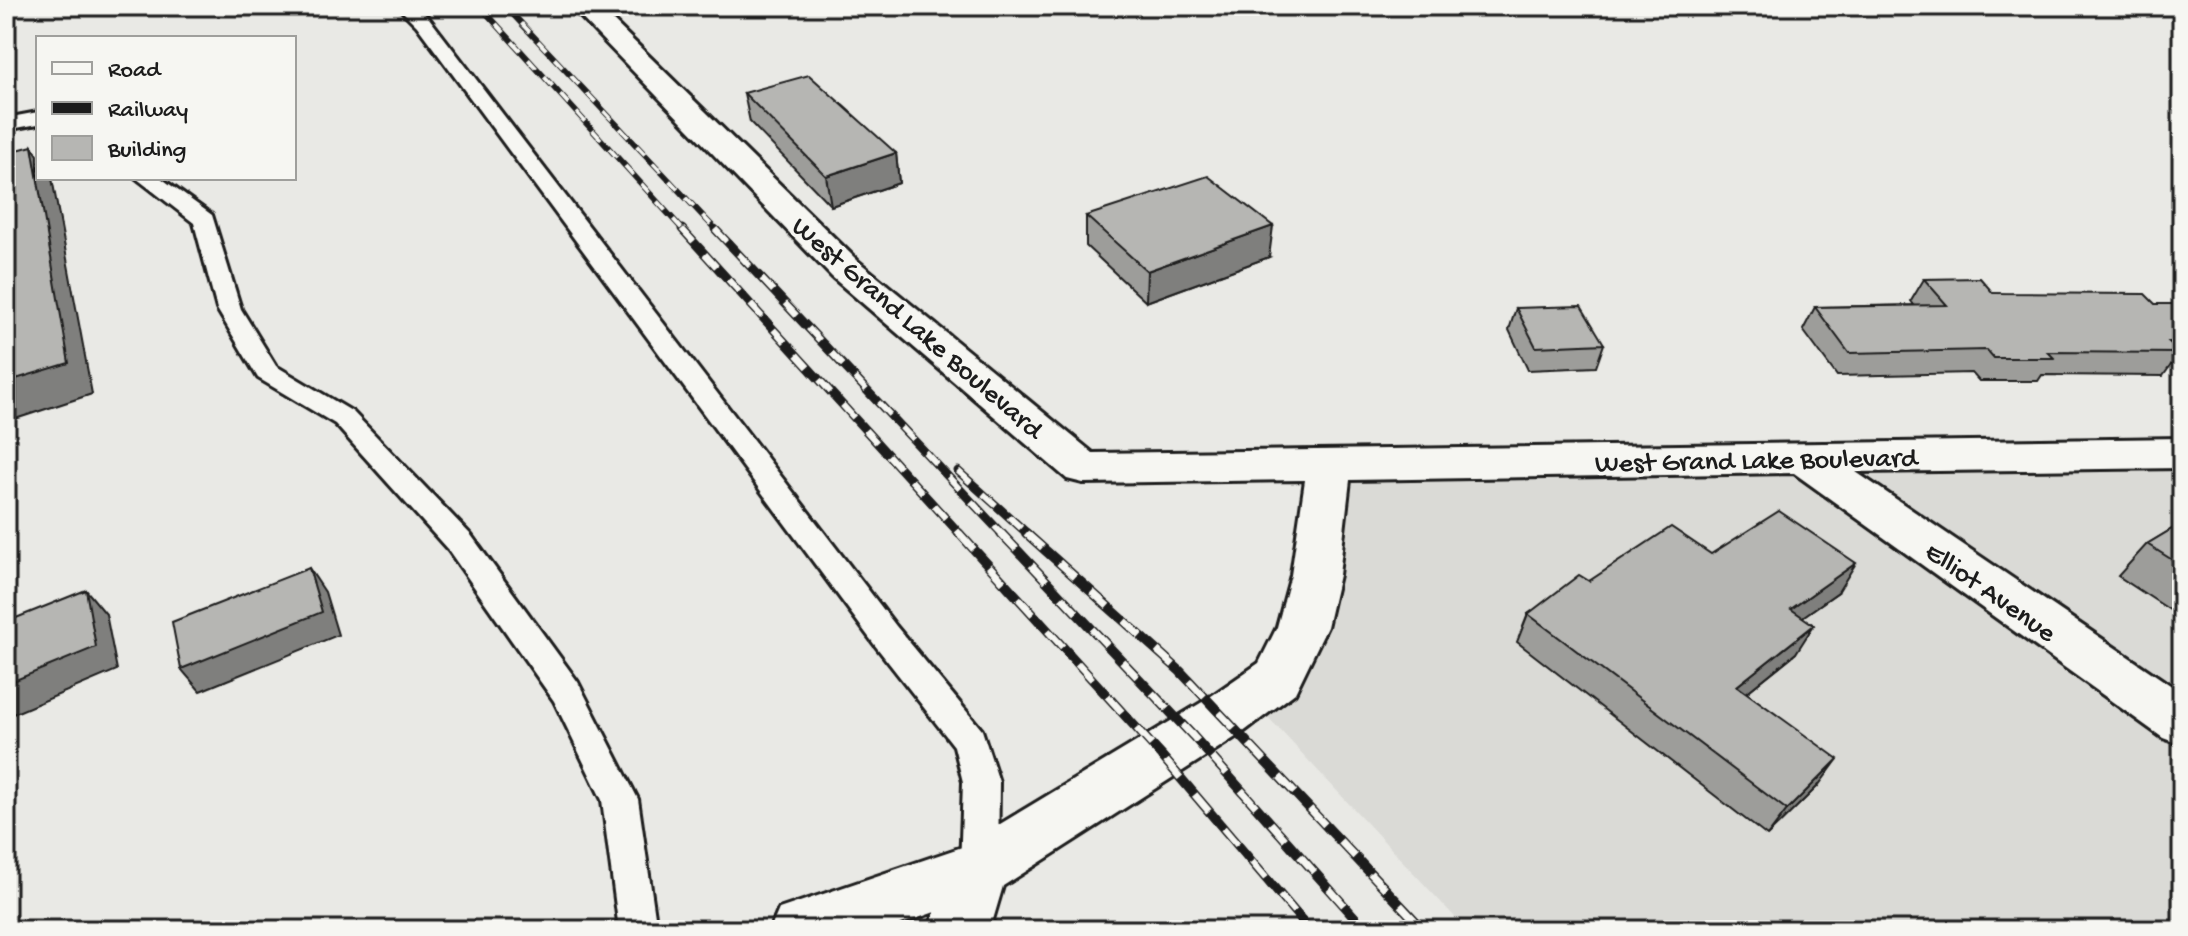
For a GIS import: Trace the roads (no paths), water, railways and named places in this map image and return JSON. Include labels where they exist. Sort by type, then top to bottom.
[{"type":"street","name":"West Grand Lake Boulevard","points":[[583,6],[845,269],[1083,468],[2182,453]]},
{"type":"street","name":"Elliot Avenue","points":[[1803,458],[2182,722]]},
{"type":"street","points":[[801,930],[979,869],[1223,717],[1277,678],[1302,627],[1315,575],[1330,463]]},
{"type":"street","points":[[959,930],[979,869]]},
{"type":"lane","points":[[406,6],[423,22],[885,635],[970,740],[981,782],[979,869]]},
{"type":"lane","points":[[6,124],[36,118]]},
{"type":"lane","points":[[150,180],[204,220],[229,309],[267,372],[344,418],[460,543],[566,692],[620,799],[638,930]]},
{"type":"railway","points":[[480,6],[684,231]]},
{"type":"railway","points":[[505,6],[717,231]]},
{"type":"railway","points":[[682,229],[961,535]]},
{"type":"railway","points":[[715,229],[1003,535]]},
{"type":"railway","points":[[958,471],[1029,535]]},
{"type":"railway","points":[[959,533],[1161,755],[1310,930]]},
{"type":"railway","points":[[1001,533],[1193,736],[1366,930]]},
{"type":"railway","points":[[1026,533],[1180,671],[1424,930]]}]
